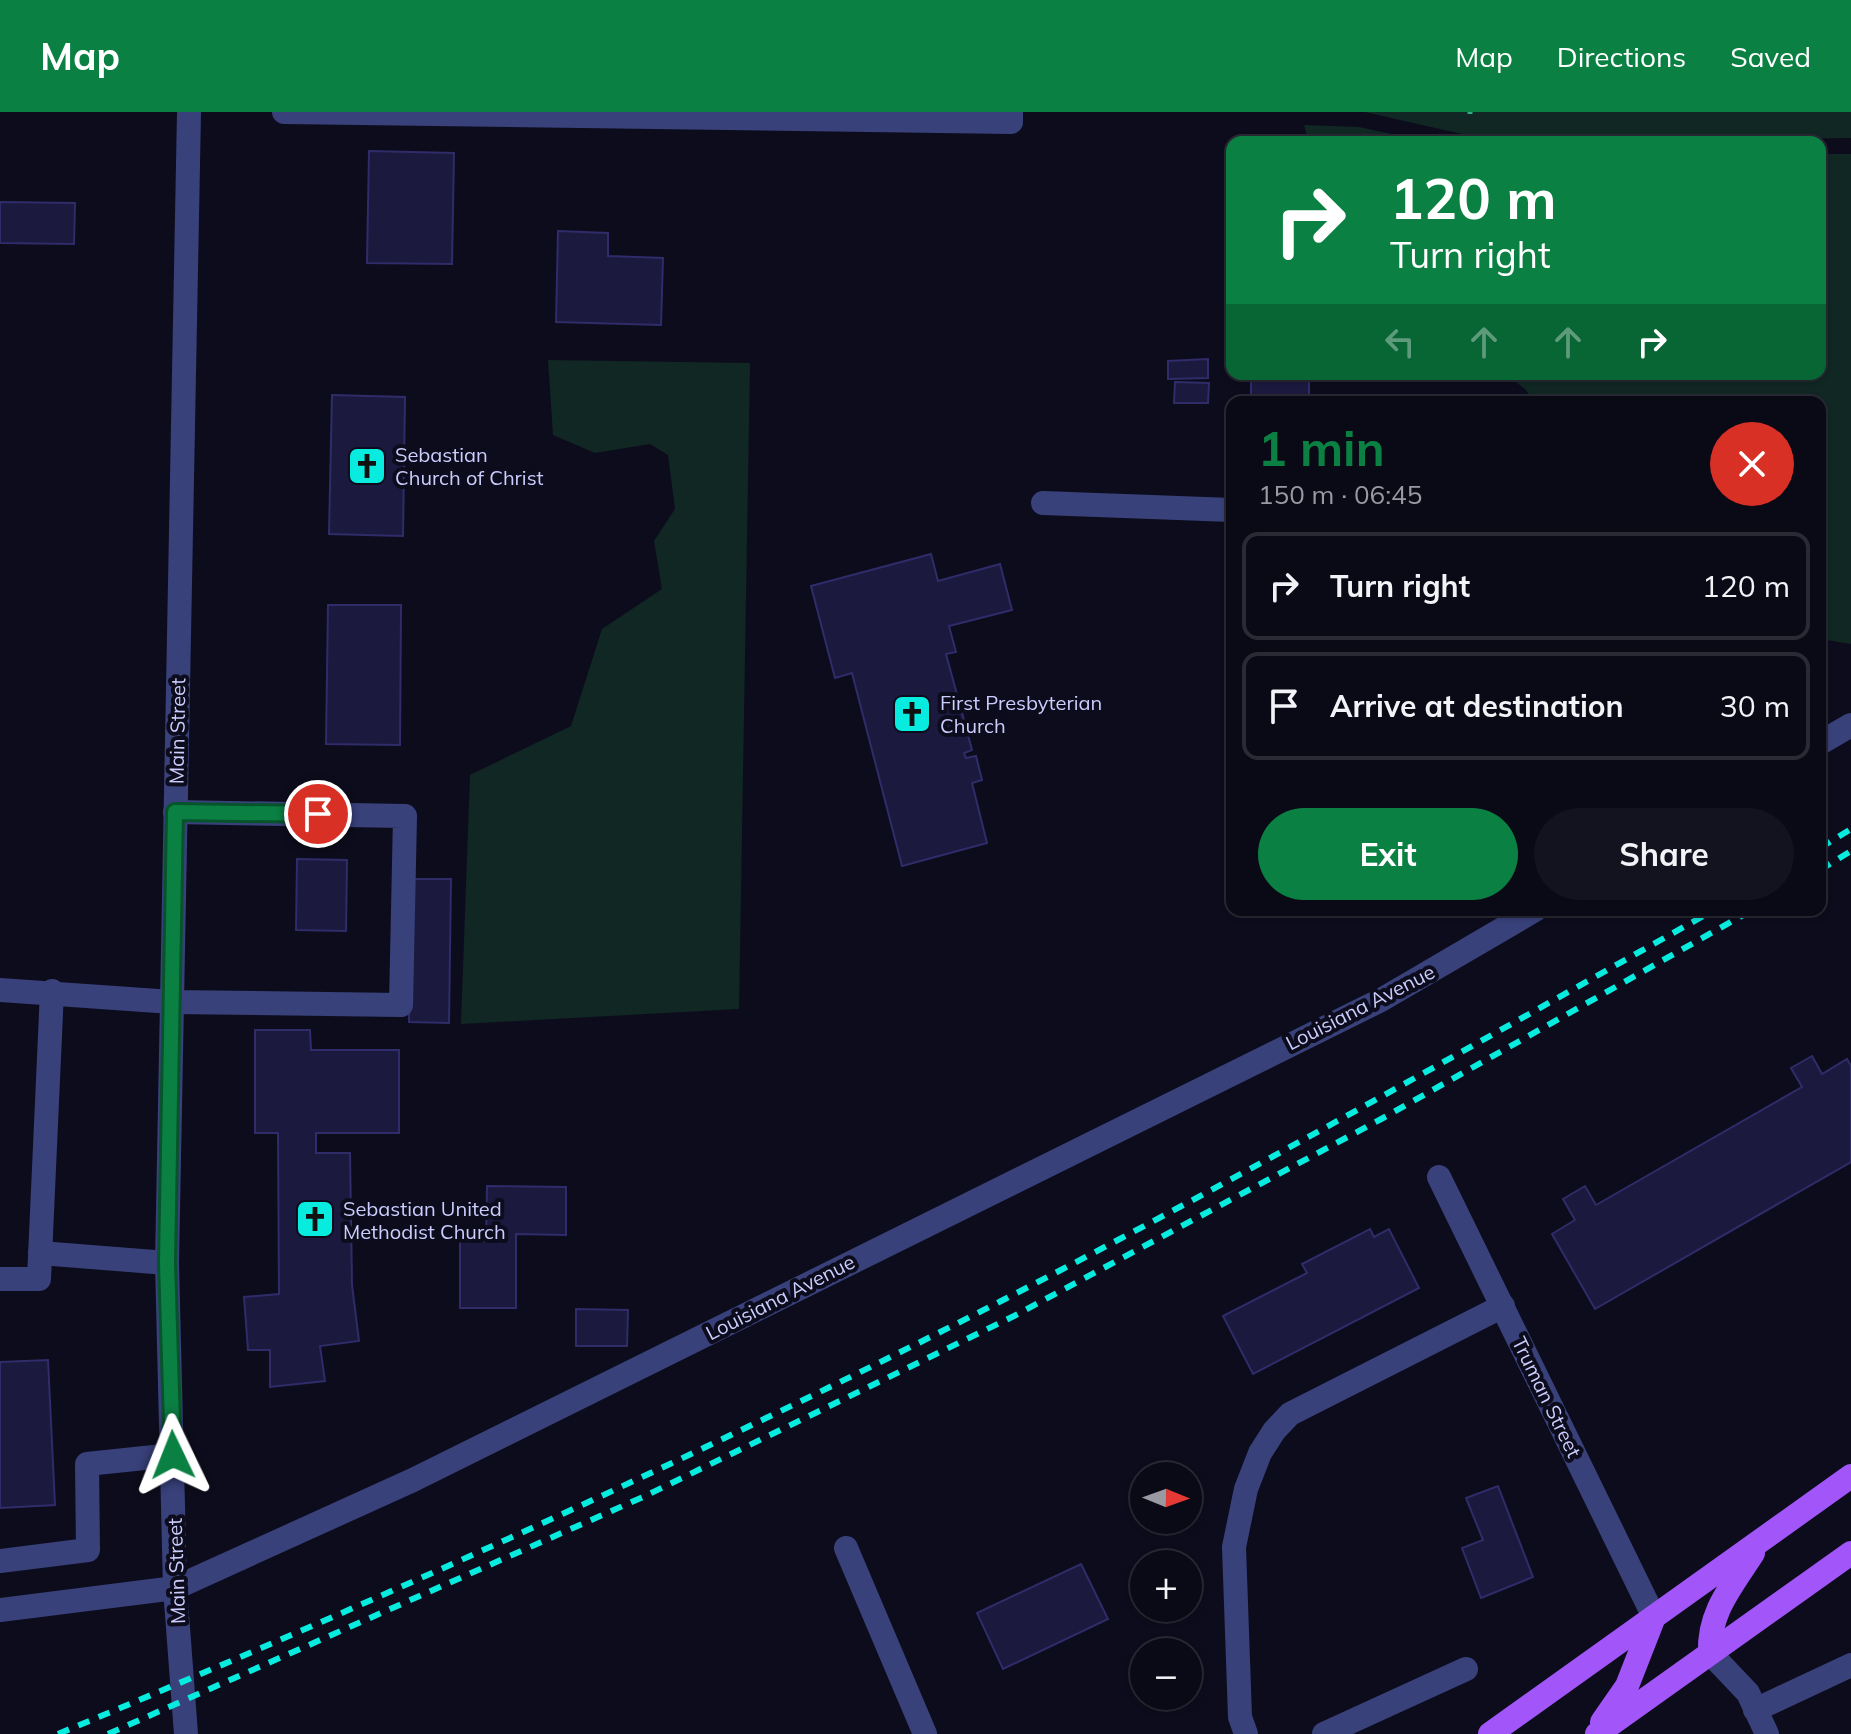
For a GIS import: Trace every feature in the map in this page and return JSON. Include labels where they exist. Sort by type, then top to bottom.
[{"type":"main road","points":[[1490,1734],[1851,1476]]},
{"type":"main road","points":[[1710,1653],[1709,1631],[1716,1612],[1761,1541]]},
{"type":"main road","points":[[1595,1734],[1851,1553]]},
{"type":"main road","points":[[1595,1734],[1627,1686],[1654,1617]]},
{"type":"street","name":"Main Street","points":[[186,1734],[175,1588],[167,1263],[189,112]]},
{"type":"street","points":[[284,112],[1011,117]]},
{"type":"street","points":[[1043,503],[1226,510]]},
{"type":"street","points":[[1826,740],[1851,725]]},
{"type":"street","points":[[0,990],[52,991],[172,1002],[401,1005],[405,816],[175,812]]},
{"type":"street","name":"Louisiana Avenue","points":[[0,1610],[175,1588],[413,1480],[1381,1000],[1525,916]]},
{"type":"street","points":[[0,1279],[39,1279],[52,991]]},
{"type":"street","name":"Truman Street","points":[[1439,1177],[1654,1617]]},
{"type":"street","points":[[40,1253],[167,1263]]},
{"type":"street","points":[[1246,1734],[1240,1717],[1234,1547],[1246,1489],[1260,1453],[1290,1414],[1503,1306]]},
{"type":"street","points":[[0,1561],[88,1550],[87,1464],[173,1455]]},
{"type":"street","points":[[846,1548],[925,1734]]},
{"type":"street","points":[[1710,1653],[1748,1693],[1767,1734]]},
{"type":"street","points":[[1755,1710],[1851,1665]]},
{"type":"street","points":[[1324,1734],[1466,1669]]},
{"type":"green space","points":[[1365,112],[1851,112],[1851,138],[1471,136]]},
{"type":"green space","points":[[1304,125],[1359,127],[1400,136],[1307,136]]},
{"type":"green space","points":[[1826,154],[1851,154],[1851,644],[1826,640],[1826,396],[1530,396],[1514,380],[1826,380]]},
{"type":"green space","points":[[548,360],[750,363],[739,1009],[461,1024],[470,775],[571,726],[602,629],[662,589],[654,541],[675,509],[668,455],[650,444],[595,453],[553,435]]},
{"type":"building","points":[[369,151],[454,153],[452,264],[367,263]]},
{"type":"building","points":[[0,202],[75,203],[74,244],[0,243]]},
{"type":"building","points":[[558,231],[608,233],[608,256],[663,258],[661,325],[556,322]]},
{"type":"building","points":[[1208,359],[1208,378],[1168,379],[1168,361]]},
{"type":"building","points":[[1251,380],[1309,380],[1309,396],[1251,396]]},
{"type":"building","points":[[1175,382],[1209,383],[1208,403],[1174,403]]},
{"type":"building","name":"Sebastian Church of Christ","points":[[332,395],[405,397],[403,536],[329,534]]},
{"type":"building","name":"First Presbyterian Church","points":[[931,554],[938,581],[1000,564],[1012,610],[949,626],[956,652],[946,654],[972,750],[964,753],[966,758],[976,756],[982,780],[972,783],[987,843],[902,866],[852,673],[835,678],[811,586]]},
{"type":"building","points":[[328,605],[401,605],[400,745],[326,744]]},
{"type":"building","points":[[297,859],[347,860],[346,931],[296,930]]},
{"type":"building","points":[[411,879],[451,879],[449,1023],[409,1022]]},
{"type":"building","name":"Sebastian United Methodist Church","points":[[255,1030],[310,1030],[311,1050],[399,1050],[399,1133],[316,1133],[316,1153],[350,1153],[352,1285],[359,1341],[320,1346],[325,1381],[270,1387],[270,1350],[248,1350],[244,1297],[279,1294],[278,1133],[255,1133]]},
{"type":"building","points":[[1812,1056],[1822,1074],[1847,1059],[1851,1066],[1851,1162],[1595,1309],[1552,1234],[1575,1220],[1563,1199],[1585,1186],[1596,1205],[1802,1087],[1791,1068]]},
{"type":"building","points":[[487,1186],[566,1187],[566,1235],[516,1234],[516,1308],[460,1308],[460,1241],[486,1241]]},
{"type":"building","points":[[1370,1229],[1374,1237],[1389,1229],[1419,1288],[1253,1374],[1223,1316],[1307,1273],[1302,1264]]},
{"type":"building","points":[[576,1309],[628,1310],[627,1346],[576,1346]]},
{"type":"building","points":[[48,1360],[55,1505],[0,1508],[0,1362]]},
{"type":"building","points":[[1498,1486],[1533,1577],[1481,1598],[1462,1548],[1483,1540],[1466,1498]]},
{"type":"building","points":[[1081,1564],[1108,1619],[1003,1669],[977,1613]]},
{"type":"railway","points":[[1826,844],[1851,829]]},
{"type":"railway","points":[[1826,866],[1851,851]]},
{"type":"railway","points":[[58,1734],[417,1580],[889,1358],[1184,1205],[1703,916]]},
{"type":"railway","points":[[108,1734],[643,1497],[1014,1316],[1383,1118],[1741,916]]},
{"type":"place","name":"Sebastian Church of Christ","points":[[367,466]]},
{"type":"place","name":"First Presbyterian Church","points":[[912,714]]},
{"type":"place","name":"Sebastian United Methodist Church","points":[[315,1219]]},
{"type":"route","points":[[173,1455],[167,1263],[175,812],[318,814]]}]
